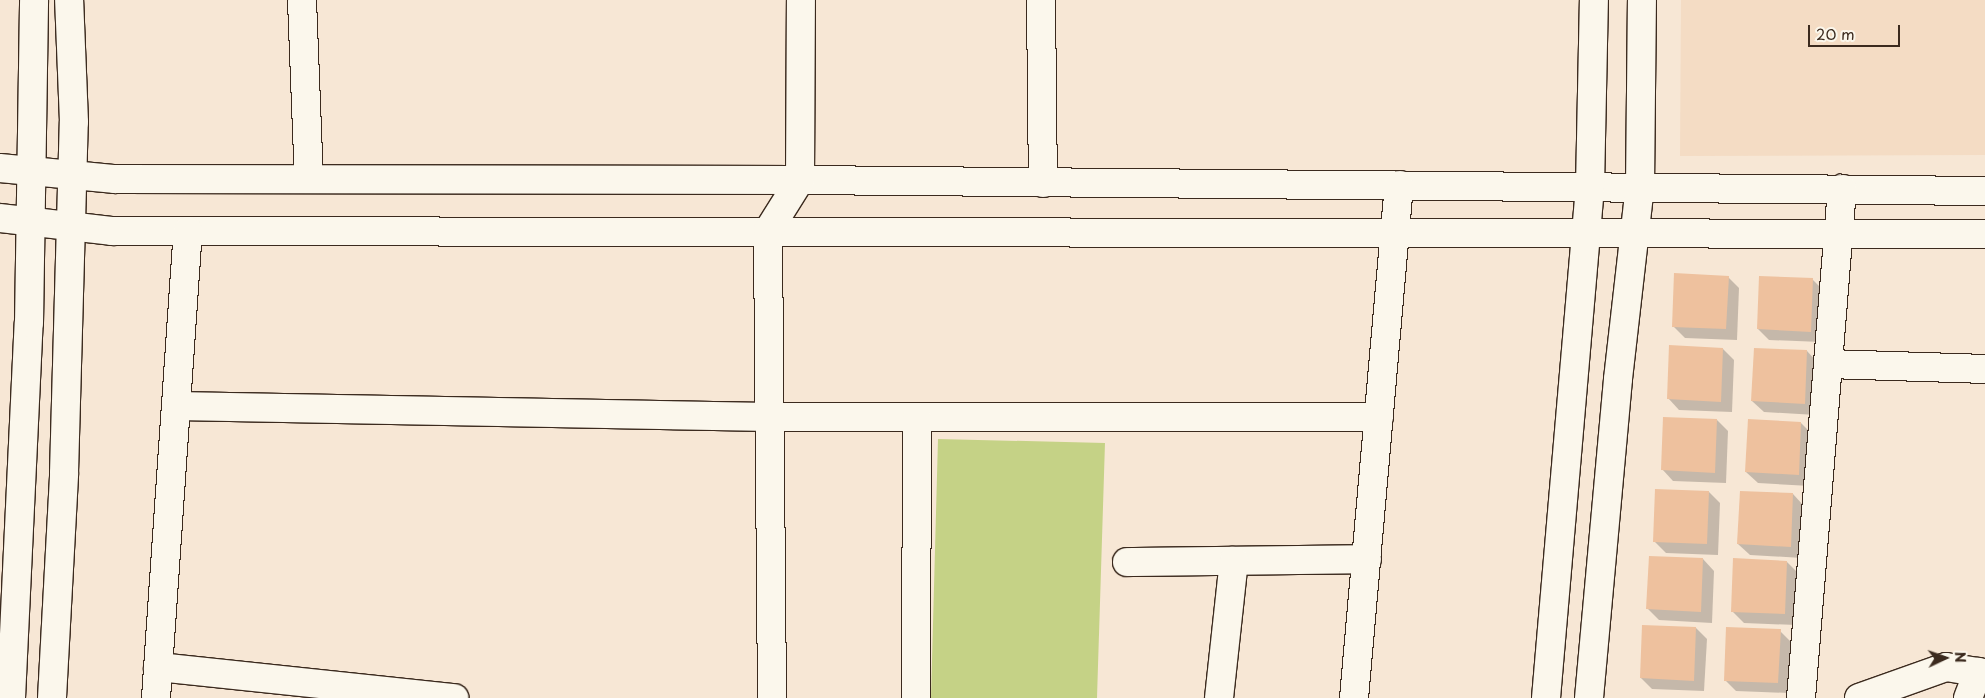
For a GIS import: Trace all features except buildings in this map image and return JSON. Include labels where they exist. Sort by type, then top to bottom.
[{"type":"street","points":[[11,698],[7,642],[10,502],[30,222],[34,0]]},
{"type":"street","points":[[52,698],[64,473],[74,122],[69,0]]},
{"type":"street","points":[[302,0],[309,179]]},
{"type":"street","points":[[772,698],[768,231],[800,180],[801,0]]},
{"type":"street","points":[[1041,0],[1043,183]]},
{"type":"street","points":[[1546,698],[1590,187],[1594,0]]},
{"type":"street","points":[[1589,698],[1618,379],[1640,187],[1642,0]]},
{"type":"street","points":[[0,168],[115,179],[800,180],[1985,191]]},
{"type":"street","points":[[1354,698],[1399,185]]},
{"type":"street","points":[[1801,698],[1842,189]]},
{"type":"street","points":[[0,218],[112,231],[1985,234]]},
{"type":"street","points":[[156,698],[188,231]]},
{"type":"street","points":[[1828,364],[1985,370]]},
{"type":"street","points":[[176,406],[770,417],[1379,417]]},
{"type":"street","points":[[916,698],[917,418]]},
{"type":"street","points":[[1126,562],[1367,559]]},
{"type":"street","points":[[1219,698],[1234,561]]},
{"type":"street","points":[[158,667],[454,698]]},
{"type":"street","points":[[1859,698],[1946,667],[1982,673],[1968,698]]},
{"type":"shaded area","points":[[1681,0],[1985,0],[1985,155],[1680,156]]},
{"type":"green space","points":[[938,439],[1105,443],[1097,698],[931,698]]}]
